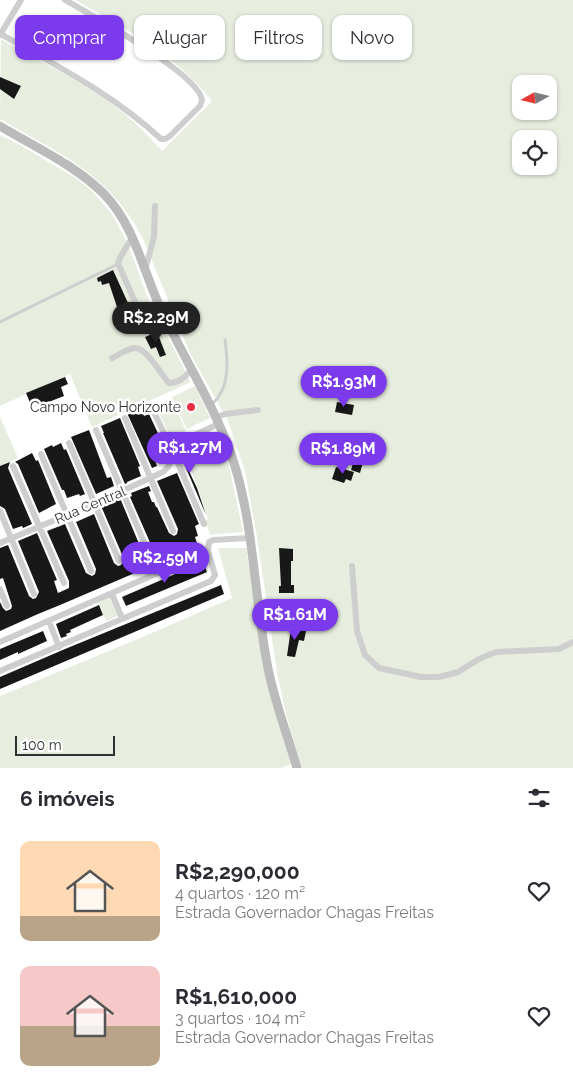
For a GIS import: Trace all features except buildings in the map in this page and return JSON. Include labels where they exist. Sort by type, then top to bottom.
[{"type":"main road","points":[[0,126],[84,176],[116,209],[133,236],[164,315],[227,442],[237,474],[250,538],[269,676],[297,768]]},
{"type":"street","points":[[21,0],[0,35],[105,94],[125,107],[161,139],[170,136],[200,106],[202,95],[159,57],[65,0]]},
{"type":"street","points":[[145,270],[154,237],[155,206]]},
{"type":"street","points":[[133,236],[118,264],[138,309]]},
{"type":"street","points":[[112,358],[134,348],[141,349],[150,357],[169,383],[177,383],[191,370]]},
{"type":"street","points":[[150,406],[174,454],[204,524]]},
{"type":"street","name":"Rua Central","points":[[0,543],[96,503],[167,469],[182,441],[217,421],[225,414],[258,410]]},
{"type":"street","points":[[125,418],[173,531]]},
{"type":"street","points":[[96,430],[147,549]]},
{"type":"street","points":[[69,443],[119,561]]},
{"type":"street","points":[[41,454],[91,571]]},
{"type":"street","points":[[13,466],[64,583]]},
{"type":"street","points":[[0,511],[34,594]]},
{"type":"street","points":[[0,671],[214,579],[208,543],[213,540],[250,538]]},
{"type":"street","points":[[0,642],[208,551]]},
{"type":"street","points":[[352,566],[357,631],[365,655],[379,668],[421,677],[439,677],[458,672],[479,659],[496,652],[559,650],[573,642]]},
{"type":"street","points":[[0,589],[7,606]]},
{"type":"street","points":[[112,594],[122,618]]},
{"type":"street","points":[[48,621],[59,646]]},
{"type":"lane","points":[[0,322],[118,264]]},
{"type":"lane","points":[[209,406],[218,397],[225,380],[227,364],[225,340]]},
{"type":"green space","points":[[75,0],[573,0],[573,768],[302,768],[286,714],[277,672],[245,471],[228,421],[190,353],[143,239],[130,217],[115,198],[82,168],[0,119],[1,39],[15,47],[15,60],[39,60],[97,93],[126,115],[162,151],[212,101],[171,60],[225,60],[225,15],[134,15],[134,35],[124,29],[124,15],[101,15]]},
{"type":"green space","points":[[0,135],[77,179],[91,190],[112,214],[128,244],[147,296],[191,382],[92,427],[70,374],[0,406]]},
{"type":"green space","name":"Campo Novo Horizonte","points":[[195,386],[210,418],[187,429],[172,397]]},
{"type":"green space","points":[[171,398],[186,431],[171,439],[156,406]]},
{"type":"green space","points":[[0,417],[18,458],[0,466]]},
{"type":"green space","points":[[215,433],[224,442],[243,532],[210,535],[205,520],[208,519],[184,448]]},
{"type":"green space","points":[[218,548],[246,548],[252,584],[292,764],[281,768],[0,768],[0,696],[232,598]]},
{"type":"green space","points":[[110,597],[118,616],[106,621],[98,602]]},
{"type":"place","name":"Campo Novo Horizonte","points":[[191,407]]}]
